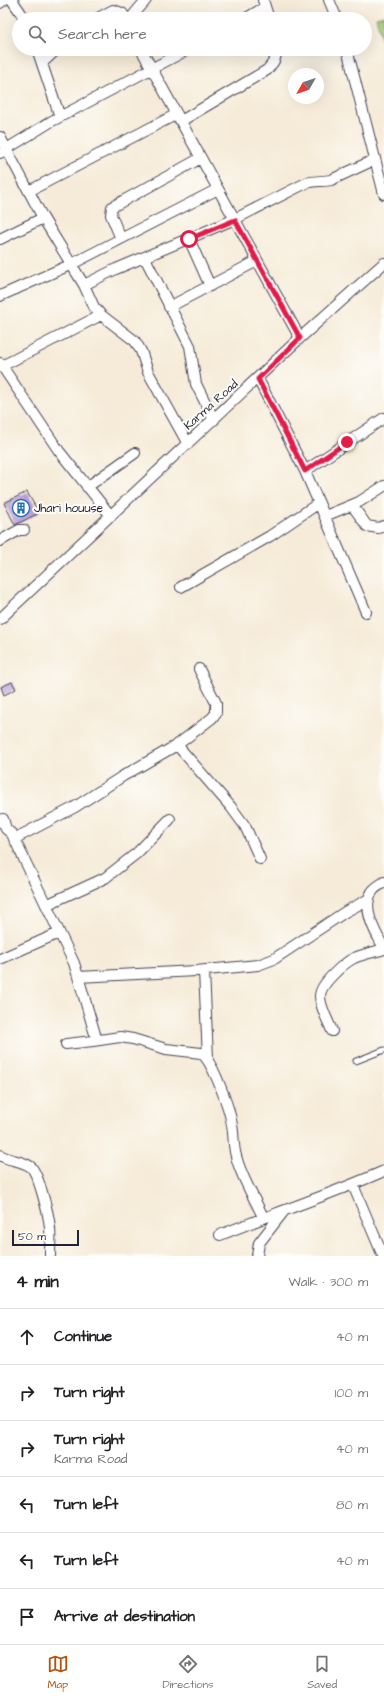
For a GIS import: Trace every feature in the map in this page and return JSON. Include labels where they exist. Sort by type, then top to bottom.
[{"type":"street","points":[[0,3],[4,0]]},
{"type":"street","points":[[12,0],[20,12]]},
{"type":"street","points":[[135,12],[146,0]]},
{"type":"street","points":[[329,0],[334,12]]},
{"type":"street","points":[[253,12],[264,3]]},
{"type":"street","points":[[110,12],[114,10],[119,12]]},
{"type":"street","points":[[40,56],[60,117]]},
{"type":"street","points":[[42,63],[50,56]]},
{"type":"street","points":[[145,56],[300,338]]},
{"type":"street","points":[[3,151],[60,117],[177,56]]},
{"type":"street","points":[[29,191],[179,118],[267,70],[274,62],[277,56]]},
{"type":"street","points":[[349,56],[374,160],[384,194]]},
{"type":"street","points":[[0,137],[3,151],[29,191],[43,218],[72,264],[94,307],[101,315],[135,341],[141,351],[148,372],[188,444]]},
{"type":"street","points":[[121,239],[111,215],[112,207],[201,158]]},
{"type":"street","points":[[84,285],[116,269],[235,220],[304,184],[311,181],[324,182],[331,180],[374,160]]},
{"type":"street","points":[[0,296],[72,264],[218,188]]},
{"type":"street","points":[[0,239],[43,218]]},
{"type":"street","points":[[189,239],[210,286]]},
{"type":"street","points":[[145,258],[190,346],[193,375],[214,420]]},
{"type":"street","points":[[170,307],[257,261]]},
{"type":"street","name":"Karma Road","points":[[0,619],[57,568],[300,338],[384,263]]},
{"type":"street","points":[[101,315],[1,365],[59,452],[111,516]]},
{"type":"street","points":[[258,379],[305,471],[366,612]]},
{"type":"street","points":[[305,471],[384,418]]},
{"type":"street","points":[[87,487],[135,453]]},
{"type":"street","points":[[325,516],[352,505],[384,486]]},
{"type":"street","points":[[181,587],[270,536],[319,503]]},
{"type":"street","points":[[352,505],[367,526],[378,528],[384,526]]},
{"type":"street","points":[[0,541],[19,530],[24,530]]},
{"type":"street","points":[[14,839],[75,807],[123,776],[177,746],[212,718],[217,708],[216,703],[199,670]]},
{"type":"street","points":[[177,746],[231,807],[244,826],[260,859]]},
{"type":"street","points":[[0,822],[3,819],[6,829],[12,834],[74,964],[96,1037],[93,1041]]},
{"type":"street","points":[[46,906],[105,878],[137,853],[170,819]]},
{"type":"street","points":[[332,1031],[323,1008],[320,995],[322,988],[343,965],[354,958],[384,949],[369,914],[369,899],[372,892],[384,882]]},
{"type":"street","points":[[78,977],[204,970],[258,965],[274,959],[345,912],[369,899]]},
{"type":"street","points":[[0,959],[59,933]]},
{"type":"street","points":[[204,970],[208,1058],[231,1120],[236,1156],[241,1171],[263,1217]]},
{"type":"street","points":[[66,1044],[120,1037],[134,1039],[166,1049],[202,1053],[208,1058]]},
{"type":"street","points":[[0,1155],[24,1163],[32,1168],[39,1182],[50,1229],[50,1256]]},
{"type":"street","points":[[220,1235],[263,1217],[284,1211],[384,1172]]},
{"type":"street","points":[[353,1185],[383,1256]]},
{"type":"street","points":[[257,1256],[259,1243],[284,1211]]},
{"type":"lane","points":[[356,1061],[384,1050]]},
{"type":"green space","points":[[384,15],[384,49],[376,17]]},
{"type":"building","name":"Jhari houuse","points":[[27,492],[39,513],[15,525],[4,503]]},
{"type":"building","points":[[12,682],[16,689],[4,695],[1,687]]},
{"type":"place","name":"Jhari houuse","points":[[21,508]]},
{"type":"route","points":[[189,239],[235,220],[300,338],[258,379],[305,471],[347,442]]}]
